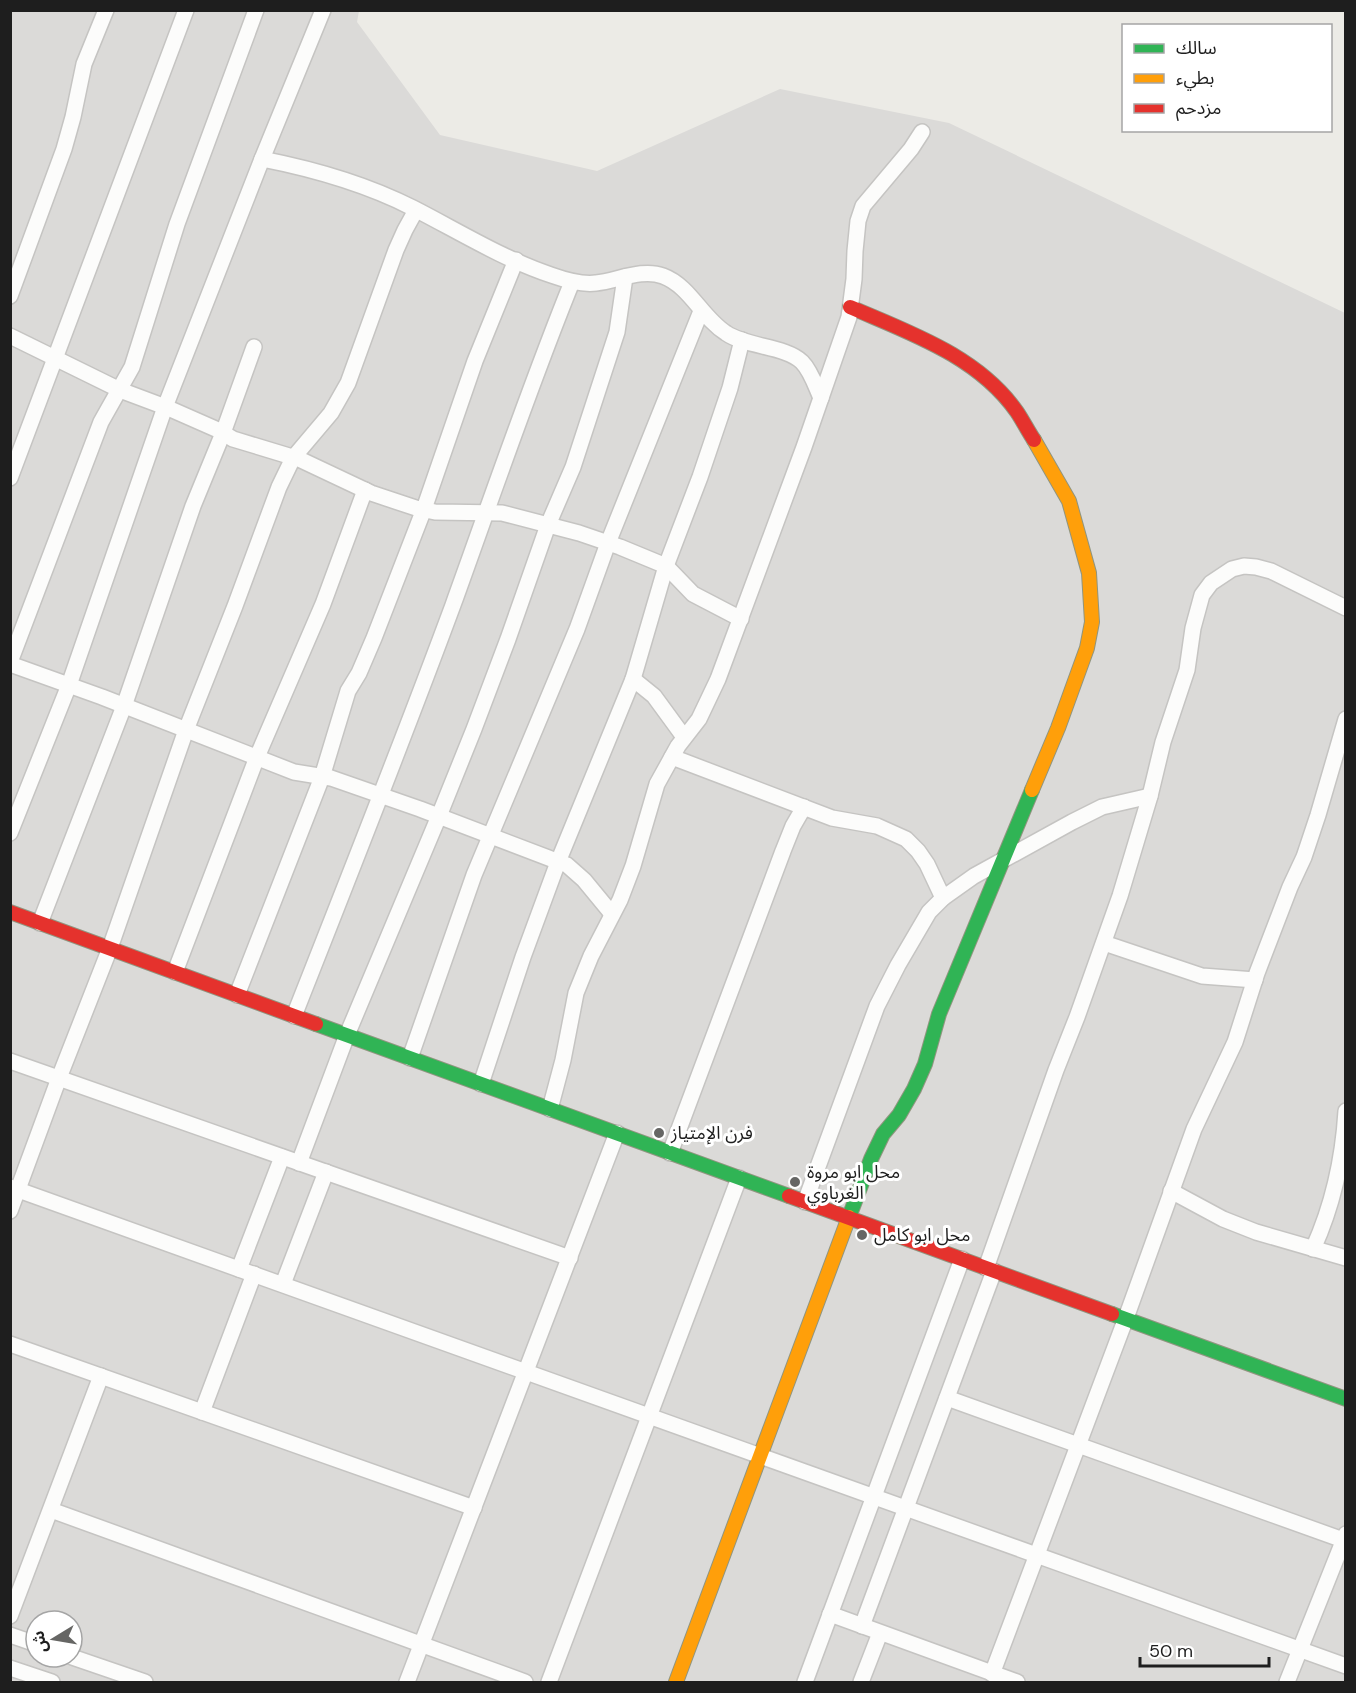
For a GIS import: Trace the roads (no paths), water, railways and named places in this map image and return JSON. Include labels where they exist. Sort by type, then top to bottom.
[{"type":"street","points":[[10,296],[64,149],[84,64],[106,10]]},
{"type":"street","points":[[10,478],[186,10]]},
{"type":"street","points":[[256,10],[177,224],[132,367],[101,422],[10,663],[294,772],[322,777],[381,796],[558,862],[567,866],[584,880],[612,914]]},
{"type":"street","points":[[10,833],[69,685],[165,407],[323,10]]},
{"type":"street","points":[[550,1109],[563,1060],[576,993],[633,866],[657,784],[684,737],[699,719],[718,679],[821,398],[849,317],[858,222],[863,206],[911,149],[922,132]]},
{"type":"street","points":[[262,159],[350,183],[416,210],[516,260],[572,282],[596,284],[625,277],[662,275],[683,288],[701,311],[727,334],[792,355],[803,363],[821,398]]},
{"type":"street","points":[[10,1211],[15,1188],[110,948],[186,730],[236,606],[279,488],[293,458],[331,413],[348,383],[396,250],[416,210]]},
{"type":"street","points":[[237,995],[322,777],[348,691],[359,673],[374,638],[424,510],[475,362],[516,260]]},
{"type":"street","points":[[299,1162],[346,1035],[439,816],[508,639],[520,599],[548,525],[573,467],[609,361],[623,303],[625,277]]},
{"type":"street","points":[[294,1016],[381,796],[453,604],[531,383],[572,282]]},
{"type":"street","points":[[676,1683],[875,1151],[883,1134],[899,1115],[925,1065],[939,1014],[1058,728],[1087,648],[1092,622],[1089,573],[1069,501],[1017,412],[981,374],[948,351],[850,307]]},
{"type":"street","points":[[410,1058],[474,874],[577,629],[608,543],[701,311]]},
{"type":"street","points":[[10,336],[120,390],[165,407],[233,439],[293,458],[365,490],[424,510],[502,513],[608,543],[666,566],[693,594],[741,619]]},
{"type":"street","points":[[481,1084],[523,957],[558,862],[633,679],[666,566],[700,477],[730,388],[742,340]]},
{"type":"street","points":[[40,923],[124,706],[193,506],[223,433],[254,347]]},
{"type":"street","points":[[175,972],[257,757],[322,604],[365,490]]},
{"type":"street","points":[[862,1626],[947,1398],[1056,1070],[1120,896],[1150,796],[1163,742],[1187,670],[1197,610],[1202,595],[1211,583],[1232,569],[1244,566],[1256,567],[1270,571],[1346,608]]},
{"type":"street","points":[[633,679],[654,696],[684,737]]},
{"type":"street","points":[[992,1674],[1126,1318],[1194,1129],[1235,1042],[1255,980],[1304,856],[1346,719]]},
{"type":"street","points":[[672,757],[832,818],[877,826],[906,839],[918,850],[927,864],[943,898]]},
{"type":"street","points":[[805,1202],[878,1006],[929,912],[943,898],[974,876],[1102,807],[1150,796]]},
{"type":"street","points":[[670,1153],[790,834],[804,807]]},
{"type":"street","points":[[10,912],[1346,1399]]},
{"type":"street","points":[[1104,943],[1202,976],[1255,980]]},
{"type":"street","points":[[10,1061],[570,1258]]},
{"type":"street","points":[[1313,1249],[1331,1204],[1339,1173],[1346,1111]]},
{"type":"street","points":[[407,1683],[617,1133]]},
{"type":"street","points":[[239,1269],[282,1156]]},
{"type":"street","points":[[283,1284],[326,1172]]},
{"type":"street","points":[[549,1683],[739,1178]]},
{"type":"street","points":[[15,1188],[1346,1666]]},
{"type":"street","points":[[1172,1191],[1223,1219],[1256,1232],[1346,1258]]},
{"type":"street","points":[[805,1683],[962,1259]]},
{"type":"street","points":[[202,1412],[254,1274]]},
{"type":"street","points":[[10,1344],[474,1508]]},
{"type":"street","points":[[10,1616],[101,1376]]},
{"type":"street","points":[[947,1398],[1345,1538],[1287,1683]]},
{"type":"street","points":[[51,1510],[525,1683]]},
{"type":"street","points":[[830,1614],[1017,1683]]},
{"type":"street","points":[[861,1683],[880,1633]]},
{"type":"street","points":[[84,1661],[145,1683]]},
{"type":"street","points":[[10,1668],[52,1683]]},
{"type":"place","name":"فرن الإمتياز","points":[[659,1133]]},
{"type":"place","name":"محل ابو مروة الغرباوي","points":[[795,1182]]},
{"type":"place","name":"محل ابو كامل","points":[[862,1235]]}]
